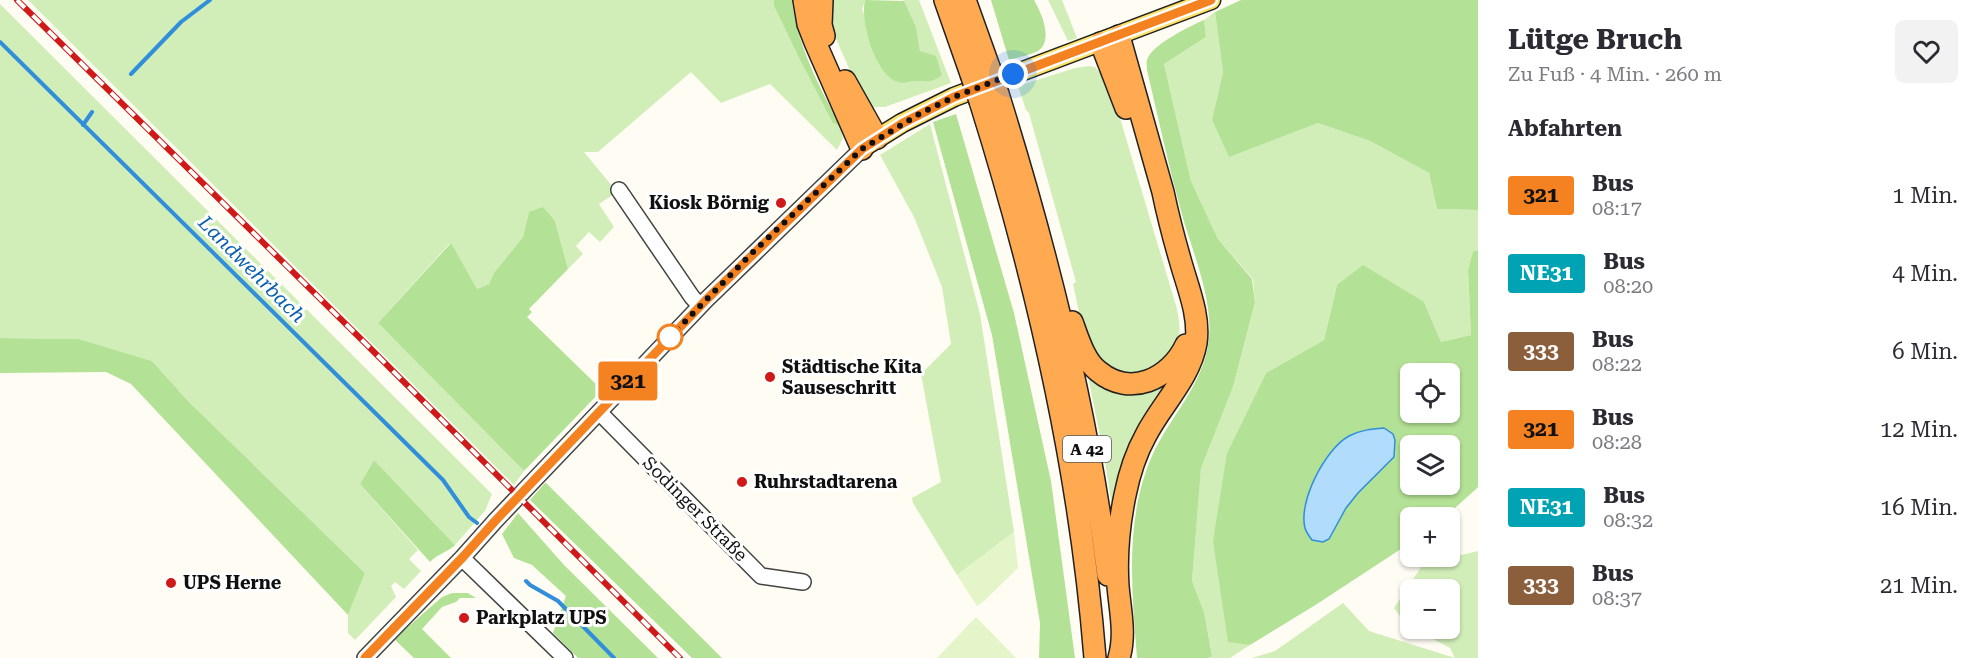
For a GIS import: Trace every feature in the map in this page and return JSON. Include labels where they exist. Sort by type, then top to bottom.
[{"type":"highway","points":[[804,0],[814,42],[870,143]]},
{"type":"highway","points":[[822,0],[821,25],[825,40],[852,96],[870,143]]},
{"type":"highway","points":[[933,0],[950,43],[976,68]]},
{"type":"highway","name":"A 42","points":[[945,0],[989,98],[1042,244],[1071,366],[1096,495],[1117,658]]},
{"type":"highway","name":"A 42","points":[[965,0],[976,68]]},
{"type":"highway","points":[[1042,244],[1060,273],[1077,336],[1086,356],[1096,370],[1110,379],[1125,383],[1141,383],[1155,379],[1168,371],[1180,358],[1187,344],[1188,322],[1184,294],[1131,122],[1110,39]]},
{"type":"highway","points":[[1110,39],[1163,192],[1168,218],[1193,303],[1196,323],[1196,342],[1190,363],[1146,434],[1134,463],[1125,495],[1118,557],[1118,585],[1124,643],[1117,658]]},
{"type":"highway","name":"A 42","points":[[989,98],[1058,400],[1080,532],[1095,658]]},
{"type":"main road","points":[[870,143],[921,113],[954,97],[1211,0]]},
{"type":"street","points":[[365,658],[750,255],[870,143]]},
{"type":"street","points":[[619,190],[700,306]]},
{"type":"street","name":"Sodinger Straße","points":[[598,412],[760,576],[803,582]]},
{"type":"street","points":[[462,558],[565,658]]},
{"type":"green space","points":[[28,0],[774,0],[774,6],[800,60],[833,122],[840,125],[843,138],[837,150],[770,84],[721,103],[691,72],[598,152],[584,152],[617,192],[599,204],[614,227],[600,242],[589,232],[576,246],[583,254],[568,269],[555,221],[529,212],[523,237],[494,273],[489,284],[477,289],[450,243],[378,323],[524,471],[514,485]]},
{"type":"green space","points":[[774,0],[792,0],[794,16],[804,49],[817,81],[840,125],[833,123],[774,6]]},
{"type":"green space","points":[[831,0],[865,0],[862,10],[898,82],[942,75],[936,57],[920,51],[916,27],[903,0],[919,0],[951,83],[885,107],[873,107],[868,104],[859,91],[833,32],[830,23]]},
{"type":"green space","points":[[865,0],[904,1],[916,27],[920,51],[936,56],[942,75],[930,81],[902,83],[890,77],[882,69],[871,46],[865,21]]},
{"type":"green space","points":[[991,0],[1034,0],[1045,26],[1043,46],[1038,51],[1009,60]]},
{"type":"green space","points":[[1048,0],[1062,0],[1077,38],[1068,41]]},
{"type":"green space","points":[[1241,0],[1478,0],[1478,210],[1437,209],[1429,173],[1370,141],[1318,123],[1229,157],[1212,120],[1223,72],[1215,12]]},
{"type":"green space","points":[[0,4],[492,494],[485,511],[455,545],[374,460],[360,484],[418,550],[409,559],[421,571],[404,589],[395,582],[391,586],[396,597],[355,640],[348,633],[348,615],[365,573],[188,401],[152,361],[79,339],[0,338]]},
{"type":"green space","points":[[1215,12],[1223,72],[1212,120],[1229,156],[1318,123],[1370,141],[1429,173],[1437,209],[1478,210],[1478,251],[1473,251],[1468,270],[1471,335],[1441,342],[1424,302],[1337,285],[1324,340],[1266,373],[1227,453],[1228,641],[1250,645],[1230,658],[1208,658],[1212,655],[1204,612],[1192,581],[1201,467],[1233,387],[1255,304],[1253,279],[1218,239],[1191,181],[1164,64],[1206,37],[1204,20]]},
{"type":"green space","points":[[1204,20],[1206,37],[1164,64],[1191,181],[1218,239],[1252,279],[1255,303],[1233,387],[1201,468],[1192,581],[1204,612],[1212,656],[1208,658],[1137,658],[1132,556],[1137,505],[1152,456],[1194,386],[1206,356],[1209,339],[1205,291],[1172,176],[1147,70],[1147,60],[1163,42]]},
{"type":"green space","points":[[1095,67],[1100,73],[1104,70],[1111,88],[1178,313],[1179,337],[1173,353],[1165,362],[1143,372],[1119,371],[1108,366],[1093,351],[1089,342],[1073,284],[1076,282],[1029,113],[1018,86],[1075,68]]},
{"type":"green space","points":[[956,114],[1014,313],[1051,481],[1075,658],[1039,658],[1040,623],[992,335],[933,122]]},
{"type":"green space","points":[[930,124],[980,314],[1014,532],[957,575],[912,498],[941,482],[921,374],[951,344],[942,287],[914,217],[880,155]]},
{"type":"green space","points":[[543,207],[555,221],[568,269],[529,309],[532,312],[527,317],[602,390],[524,471],[378,323],[451,243],[477,289],[489,284],[494,273],[523,237],[529,212]]},
{"type":"green space","points":[[1473,251],[1478,251],[1478,487],[1456,507],[1400,507],[1400,550],[1250,645],[1228,642],[1213,541],[1227,453],[1266,373],[1324,340],[1337,285],[1363,265],[1424,302],[1441,342],[1471,335],[1468,270]],"holes":[[[1390,461],[1346,508],[1329,539],[1305,528],[1304,508],[1314,481]]]},
{"type":"green space","points":[[0,338],[79,339],[152,361],[188,401],[365,573],[348,615],[131,384],[106,372],[0,373]]},
{"type":"green space","points":[[1086,366],[1104,379],[1174,372],[1115,526],[1105,461]]},
{"type":"green space","points":[[374,460],[455,545],[430,562],[360,484]]},
{"type":"green space","points":[[545,483],[722,658],[692,658],[530,500]]},
{"type":"green space","points":[[518,513],[564,565],[658,658],[578,658],[553,633],[566,596],[532,565],[514,558],[502,534]]},
{"type":"green space","points":[[1014,532],[1018,568],[977,606],[957,575]]},
{"type":"green space","points":[[1478,551],[1478,658],[1455,658],[1450,648],[1433,639],[1460,639],[1460,579],[1413,579],[1421,567],[1460,567],[1460,555]]},
{"type":"green space","points":[[452,593],[468,593],[476,598],[460,598],[442,607],[422,629],[451,658],[414,658],[394,639],[442,597]]},
{"type":"green space","points":[[1400,599],[1400,616],[1394,608]]},
{"type":"green space","points":[[1343,603],[1369,631],[1455,658],[1252,658],[1275,651]]},
{"type":"green space","points":[[976,617],[1016,658],[937,658]]},
{"type":"water","points":[[1384,428],[1393,434],[1394,457],[1346,508],[1329,539],[1323,542],[1312,540],[1305,528],[1304,517],[1315,477],[1323,464],[1331,452],[1349,436],[1362,431]]},
{"type":"waterway","points":[[131,74],[181,22],[210,0]]},
{"type":"waterway","name":"Landwehrbach","points":[[0,42],[443,480],[469,517],[477,523]]},
{"type":"waterway","points":[[83,125],[92,112]]},
{"type":"waterway","name":"Landwehrbach","points":[[526,581],[558,601],[614,658]]},
{"type":"railway","points":[[17,0],[680,658]]},
{"type":"bus line","name":"321","points":[[365,658],[706,300],[862,149],[903,123],[954,97],[1211,0]]},
{"type":"place","name":"Kiosk Börnig","points":[[781,203]]},
{"type":"place","name":"Städtische Kita Sauseschritt","points":[[770,377]]},
{"type":"place","name":"Ruhrstadtarena","points":[[742,482]]},
{"type":"place","name":"UPS Herne","points":[[171,583]]},
{"type":"place","name":"Parkplatz UPS","points":[[464,618]]},
{"type":"route","points":[[670,337],[750,255],[862,149],[921,113],[954,97],[1013,74]]}]
